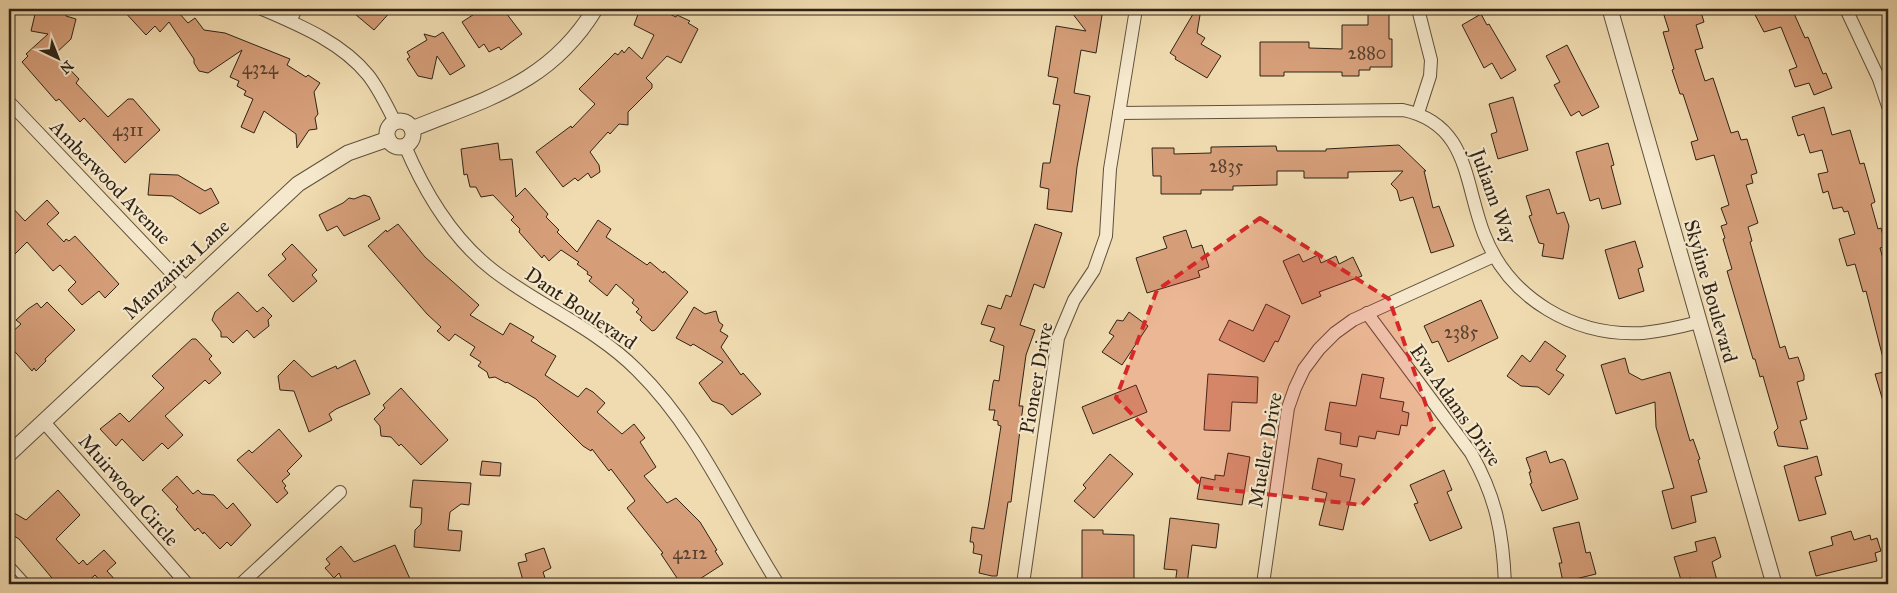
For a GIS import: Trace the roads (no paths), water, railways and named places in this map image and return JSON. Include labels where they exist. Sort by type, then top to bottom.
[{"type":"street","points":[[262,9],[290,21],[331,44],[359,66],[374,84],[395,122]]},
{"type":"street","points":[[290,21],[296,9]]},
{"type":"street","points":[[412,129],[492,97],[537,73],[572,42],[595,9]]},
{"type":"street","name":"Pioneer Drive","points":[[1023,584],[1058,338],[1074,300],[1094,270],[1102,253],[1106,236],[1110,169],[1136,9]]},
{"type":"street","points":[[1418,9],[1431,60],[1430,76],[1418,114]]},
{"type":"street","name":"Skyline Boulevard","points":[[1610,9],[1774,584]]},
{"type":"street","points":[[1846,9],[1867,51],[1888,106]]},
{"type":"street","name":"Amberwood Avenue","points":[[9,102],[185,287]]},
{"type":"street","name":"Juliann Way","points":[[1119,113],[1403,110],[1418,114],[1439,125],[1452,138],[1459,152],[1482,227],[1494,256],[1519,287],[1545,309],[1563,318],[1590,327],[1617,332],[1642,333],[1667,330],[1699,322]]},
{"type":"street","points":[[395,122],[405,122],[412,129],[412,138],[405,146],[395,146],[388,139],[388,129],[395,122]]},
{"type":"street","name":"Manzanita Lane","points":[[9,454],[185,287],[298,184],[348,152],[388,139]]},
{"type":"street","name":"Dant Boulevard","points":[[405,146],[428,195],[447,223],[471,250],[494,271],[573,320],[608,345],[638,370],[664,400],[694,441],[778,584]]},
{"type":"street","name":"Mueller Drive","points":[[1263,584],[1288,408],[1304,368],[1336,332],[1367,313],[1494,256]]},
{"type":"street","name":"Eva Adams Drive","points":[[1367,313],[1471,453],[1484,476],[1494,501],[1501,528],[1505,584]]},
{"type":"street","name":"Muirwood Circle","points":[[42,421],[187,584]]},
{"type":"street","points":[[241,584],[340,492]]},
{"type":"lane","points":[[9,563],[28,584]]}]
